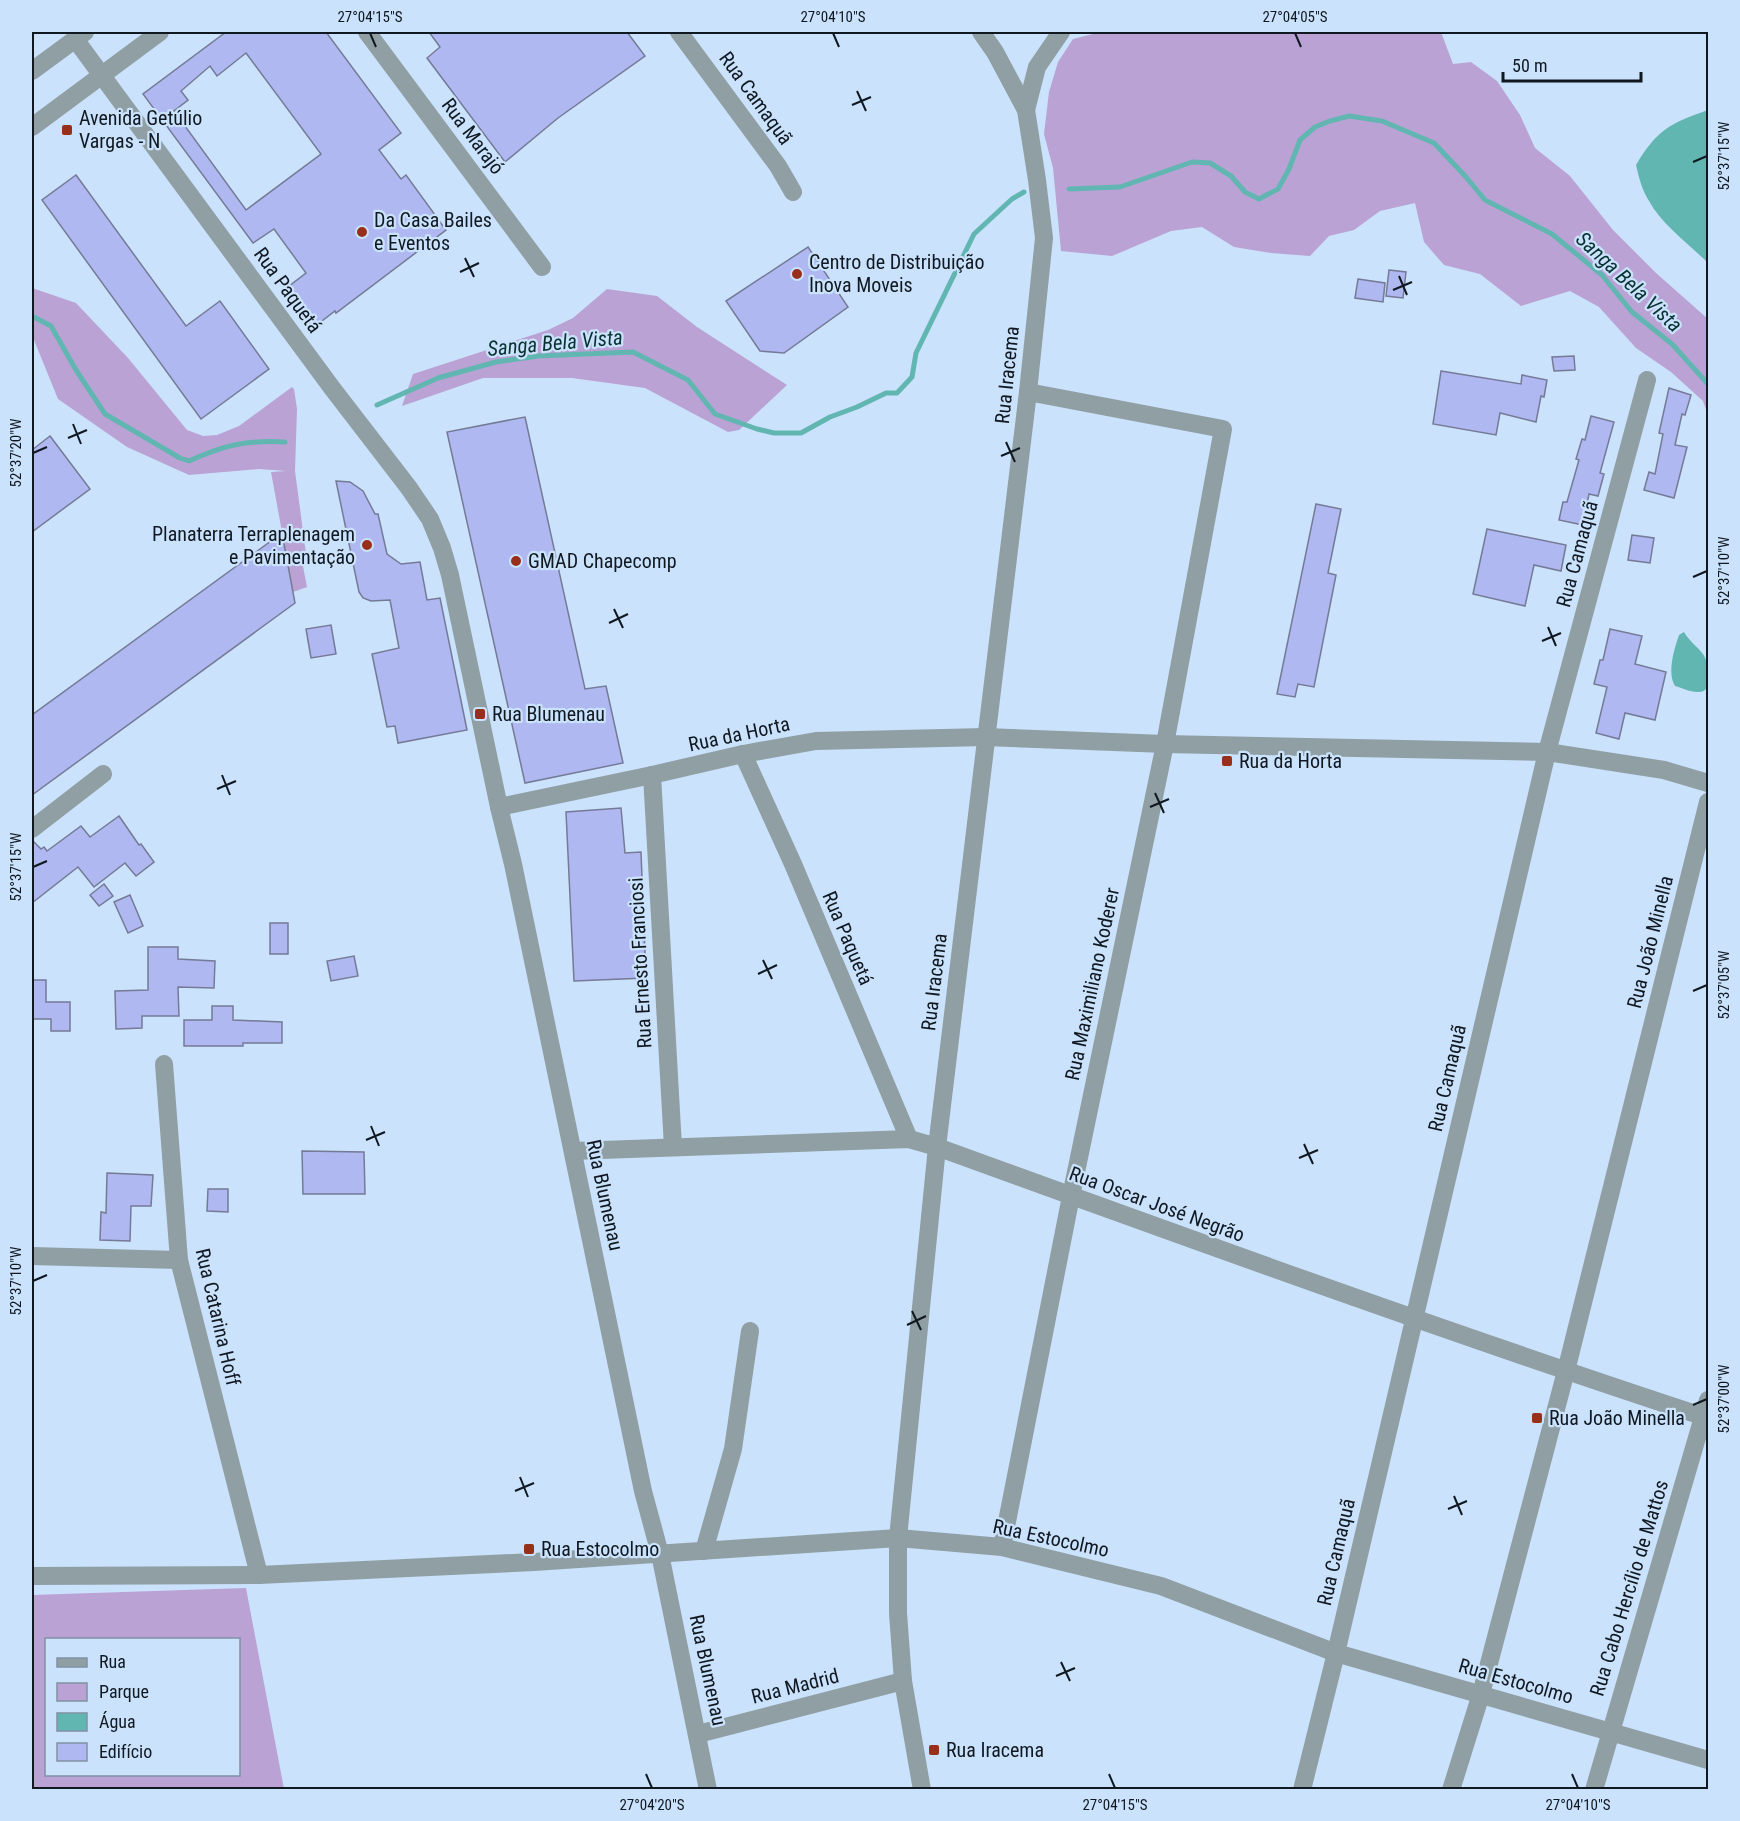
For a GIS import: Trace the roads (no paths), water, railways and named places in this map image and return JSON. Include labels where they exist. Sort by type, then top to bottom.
[{"type":"street","points":[[32,127],[160,32]]},
{"type":"street","name":"Rua Marajó","points":[[367,32],[542,267]]},
{"type":"street","name":"Rua Camaquã","points":[[679,32],[778,166],[794,192]]},
{"type":"street","points":[[981,32],[995,52],[1026,110]]},
{"type":"street","points":[[1026,110],[1037,67],[1061,32]]},
{"type":"street","points":[[32,71],[80,35]]},
{"type":"street","name":"Rua Paquetá","points":[[80,35],[101,74],[332,388],[409,488],[430,519],[450,575]]},
{"type":"street","name":"Rua Iracema","points":[[922,1790],[903,1681],[898,1613],[898,1538],[937,1147],[1028,392],[1044,238],[1026,110]]},
{"type":"street","name":"Rua Camaquã","points":[[1302,1790],[1547,752],[1647,380]]},
{"type":"street","name":"Rua Maximiliano Koderer","points":[[1002,1547],[1071,1196],[1165,744],[1223,429],[1028,392]]},
{"type":"street","name":"Rua Blumenau","points":[[450,575],[513,864],[643,1491],[660,1554],[708,1790]]},
{"type":"street","name":"Rua da Horta","points":[[499,807],[652,776],[743,754],[816,741],[985,737],[1165,744],[1547,752],[1664,770],[1708,783]]},
{"type":"street","name":"Rua Paquetá","points":[[743,754],[909,1139]]},
{"type":"street","points":[[32,829],[104,774]]},
{"type":"street","name":"Rua Ernesto Franciosi","points":[[652,776],[673,1147]]},
{"type":"street","name":"Rua João Minella","points":[[1451,1790],[1481,1694],[1566,1371],[1708,802]]},
{"type":"street","name":"Rua Catarina Hoff","points":[[164,1064],[179,1260],[259,1575]]},
{"type":"street","name":"Rua Oscar José Negrão","points":[[573,1151],[909,1139],[937,1147],[1228,1254],[1566,1371],[1707,1411]]},
{"type":"street","points":[[32,1256],[179,1260]]},
{"type":"street","points":[[705,1551],[733,1449],[750,1331]]},
{"type":"street","name":"Rua Cabo Hercílio de Mattos","points":[[1594,1790],[1707,1411]]},
{"type":"street","name":"Rua Estocolmo","points":[[32,1576],[259,1575],[534,1562],[898,1538],[1002,1547],[1161,1586],[1336,1653],[1708,1760]]},
{"type":"street","name":"Rua Madrid","points":[[698,1734],[903,1681]]},
{"type":"water","points":[[1708,110],[1708,263],[1654,210],[1643,188],[1636,165],[1651,143],[1666,129]]},
{"type":"water","points":[[1684,632],[1703,654],[1707,664],[1709,683],[1703,691],[1697,692],[1675,686],[1673,680],[1671,668],[1673,654],[1679,635]]},
{"type":"waterway","name":"Sanga Bela Vista","points":[[1069,189],[1120,187],[1192,162],[1210,163],[1231,176],[1245,192],[1259,199],[1278,189],[1289,169],[1300,140],[1315,127],[1349,116],[1382,121],[1434,143],[1485,200],[1552,234],[1602,275],[1632,312],[1672,344],[1708,384]]},
{"type":"waterway","name":"Sanga Bela Vista","points":[[377,405],[438,378],[496,362],[538,356],[633,352],[688,380],[715,414],[774,433],[801,433],[830,417],[886,393],[897,393],[912,377],[916,353],[974,234],[1012,199],[1024,192]]},
{"type":"waterway","name":"Sanga Bela Vista","points":[[32,316],[51,326],[105,414],[180,458],[189,461],[224,447],[247,443],[285,442]]},
{"type":"place","name":"Avenida Getúlio Vargas - N","points":[[67,130]]},
{"type":"place","name":"Da Casa Bailes e Eventos","points":[[362,232]]},
{"type":"place","name":"Centro de Distribuição Inova Moveis","points":[[797,274]]},
{"type":"place","name":"Planaterra Terraplenagem e Pavimentação","points":[[367,545]]},
{"type":"place","name":"GMAD Chapecomp","points":[[516,561]]},
{"type":"place","name":"Rua Blumenau","points":[[480,714]]},
{"type":"place","name":"Rua da Horta","points":[[1227,761]]},
{"type":"place","name":"Rua João Minella","points":[[1537,1418]]},
{"type":"place","name":"Rua Estocolmo","points":[[529,1549]]},
{"type":"place","name":"Rua Iracema","points":[[934,1750]]}]
